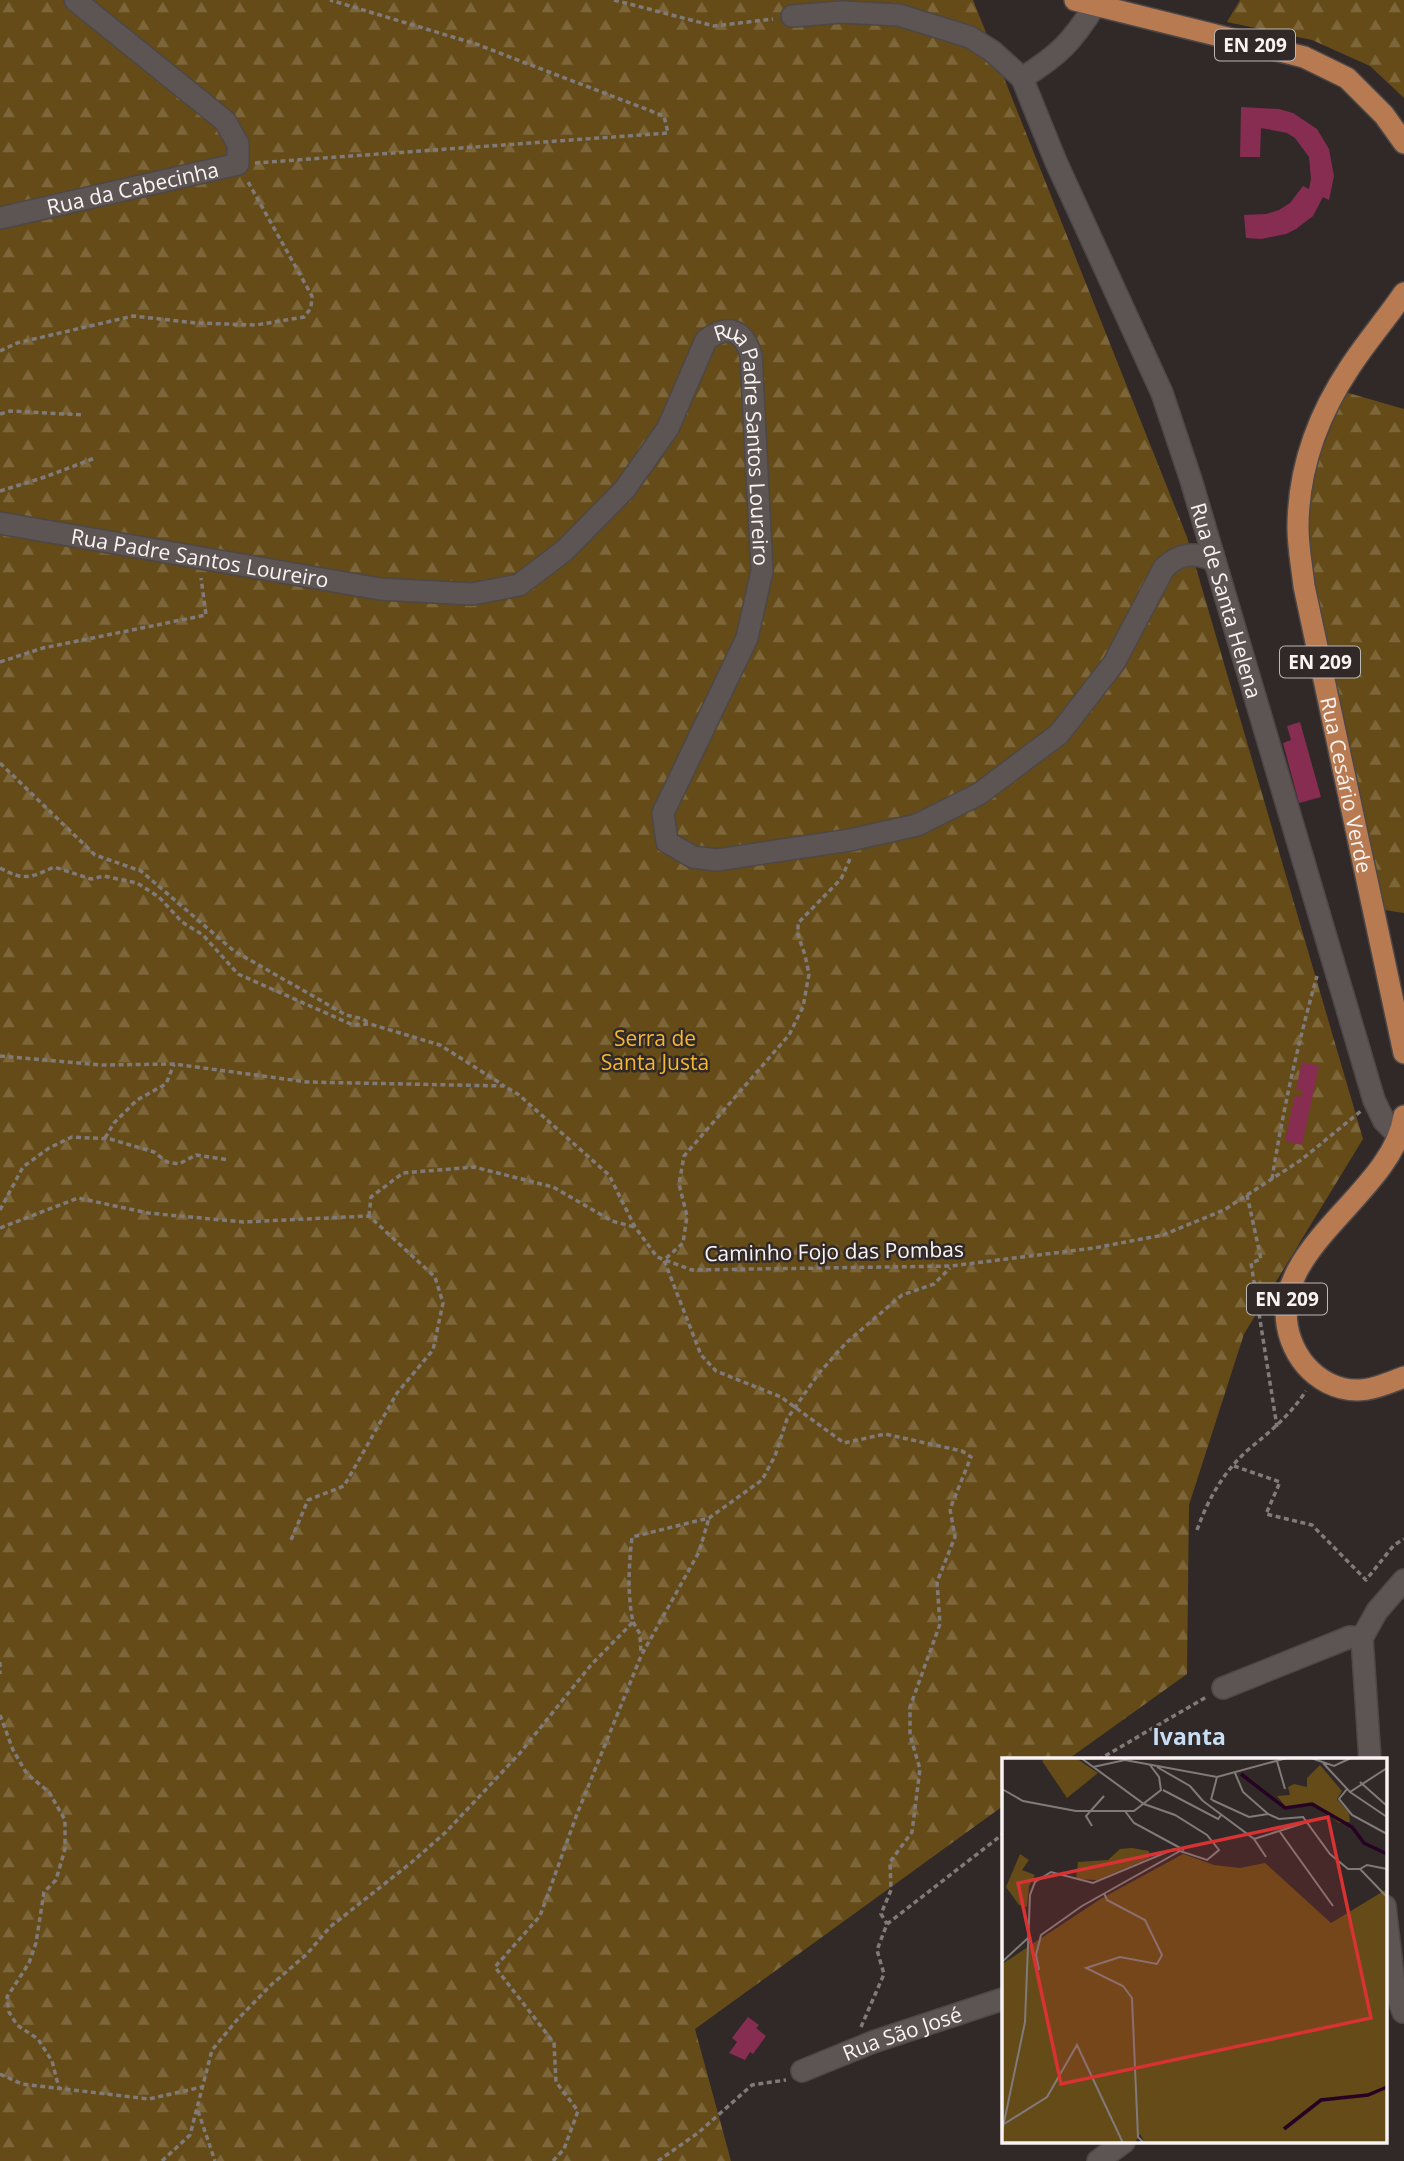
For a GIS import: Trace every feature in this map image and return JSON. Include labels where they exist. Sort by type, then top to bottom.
[{"type":"main road","name":"EN 209","points":[[1085,3],[1304,57],[1347,78],[1384,115],[1404,144]]},
{"type":"main road","name":"Rua Cesário Verde","points":[[1404,293],[1350,366],[1320,417],[1305,465],[1299,497],[1298,530],[1304,586],[1404,1053]]},
{"type":"main road","name":"EN 209","points":[[1315,1376],[1297,1355],[1286,1326],[1288,1295],[1298,1267],[1373,1177],[1399,1139]]},
{"type":"main road","points":[[1315,1376],[1340,1389],[1373,1390],[1404,1377]]},
{"type":"street","name":"Rua da Cabecinha","points":[[0,218],[238,164],[237,144],[225,121],[75,0]]},
{"type":"street","points":[[1021,78],[1052,60],[1079,32],[1085,3]]},
{"type":"street","name":"Rua de Santa Helena","points":[[792,16],[842,12],[899,15],[971,37],[992,51],[1021,78],[1056,162],[1162,394],[1192,480],[1213,560],[1374,1100],[1384,1121],[1399,1139]]},
{"type":"street","name":"Rua Padre Santos Loureiro","points":[[0,523],[380,589],[472,594],[519,584],[564,551],[625,489],[668,428],[706,340],[725,330],[740,334],[751,355],[762,570],[747,638],[663,813],[667,842],[693,857],[717,860],[850,840],[917,825],[979,794],[1059,734],[1114,663],[1164,568],[1176,557],[1188,554],[1213,560]]},
{"type":"street","points":[[1370,1758],[1362,1638],[1377,1611],[1404,1580]]},
{"type":"street","points":[[1223,1688],[1350,1637],[1362,1638]]},
{"type":"street","points":[[1386,1915],[1397,2015]]},
{"type":"street","name":"Rua São José","points":[[802,2071],[873,2042],[1002,1999]]},
{"type":"street","points":[[1098,2161],[1121,2144]]},
{"type":"path","points":[[0,351],[17,343],[133,316],[196,323],[256,325],[304,317],[312,308],[312,296],[238,164],[668,133],[664,116],[476,44],[330,0]]},
{"type":"path","points":[[614,0],[713,26],[792,16]]},
{"type":"path","points":[[0,414],[10,411],[84,415]]},
{"type":"path","points":[[0,491],[95,458]]},
{"type":"path","points":[[0,662],[43,648],[206,615],[200,568]]},
{"type":"path","points":[[0,763],[95,855],[141,871],[234,951],[346,1015],[440,1045],[519,1095],[609,1175],[635,1227],[657,1257],[664,1260],[701,1355],[716,1371],[781,1397],[844,1443],[885,1434],[962,1451],[971,1457],[950,1509],[955,1537],[937,1581],[940,1624],[910,1707],[910,1735],[920,1769],[912,1832],[890,1862],[891,1890],[881,1914],[887,1924]]},
{"type":"path","points":[[664,1260],[683,1242],[687,1216],[679,1184],[684,1156],[789,1035],[803,1007],[808,974],[805,955],[797,935],[798,923],[841,880],[850,860],[850,840]]},
{"type":"path","points":[[0,868],[16,877],[34,876],[54,867],[91,879],[104,876],[137,883],[159,897],[183,922],[203,935],[238,974],[353,1025],[370,1024]]},
{"type":"path","points":[[1272,1179],[1282,1115],[1298,1042],[1327,942]]},
{"type":"path","points":[[0,1056],[102,1065],[174,1064],[306,1082],[504,1086]]},
{"type":"path","points":[[104,1138],[114,1123],[137,1100],[166,1084],[174,1064]]},
{"type":"path","name":"Caminho Fojo das Pombas","points":[[664,1260],[692,1270],[951,1266],[1094,1248],[1163,1235],[1224,1210],[1301,1160],[1374,1100]]},
{"type":"path","points":[[0,1210],[23,1167],[48,1148],[72,1137],[104,1138],[154,1152],[167,1162],[179,1164],[196,1155],[229,1160]]},
{"type":"path","points":[[369,1216],[371,1197],[403,1173],[474,1167],[553,1187],[612,1221],[635,1227]]},
{"type":"path","points":[[1247,1195],[1261,1259],[1251,1263],[1277,1427]]},
{"type":"path","points":[[0,1228],[78,1198],[148,1213],[243,1222],[369,1216],[436,1277],[443,1303],[433,1350],[397,1393],[344,1486],[308,1500],[291,1540]]},
{"type":"path","points":[[641,1656],[640,1634],[633,1622],[630,1606],[632,1537],[709,1518],[762,1480],[775,1455],[787,1419],[819,1373],[847,1342],[902,1295],[934,1284],[951,1266]]},
{"type":"path","points":[[1197,1530],[1207,1502],[1234,1466],[1248,1450],[1277,1427],[1301,1399],[1315,1376]]},
{"type":"path","points":[[1234,1466],[1280,1482],[1266,1514],[1312,1525],[1366,1580],[1394,1545],[1404,1539]]},
{"type":"path","points":[[553,2161],[564,2149],[578,2111],[556,2082],[554,2043],[495,1967],[540,1916],[577,1814],[641,1656],[699,1552],[709,1518]]},
{"type":"path","points":[[162,2161],[190,2135],[212,2050],[237,2020],[271,1984],[307,1954],[330,1927],[446,1832],[520,1753],[591,1665],[633,1622]]},
{"type":"path","points":[[0,1662],[0,1674]]},
{"type":"path","points":[[1101,1758],[1223,1688]]},
{"type":"path","points":[[0,1715],[13,1750],[27,1774],[49,1792],[65,1820],[65,1849],[57,1880],[44,1892],[36,1943],[29,1963],[8,1997],[9,2012],[17,2025],[38,2039],[52,2061],[59,2088]]},
{"type":"path","points":[[873,2042],[857,2036],[884,1974],[877,1950],[887,1924],[1002,1835]]},
{"type":"path","points":[[658,2161],[698,2133],[752,2085],[790,2080],[802,2071]]},
{"type":"path","points":[[0,2074],[22,2084],[149,2099],[202,2087]]},
{"type":"path","points":[[197,2109],[215,2161]]},
{"type":"green space","name":"Serra de Santa Justa","points":[[0,0],[973,0],[1187,537],[1363,1139],[1244,1334],[1189,1505],[1187,1674],[1070,1758],[1002,1758],[1002,1807],[695,2029],[731,2161],[0,2161]]},
{"type":"green space","points":[[1240,0],[1404,0],[1404,98],[1370,66],[1312,40],[1227,22]]},
{"type":"green space","points":[[1345,392],[1404,409],[1404,913],[1385,910],[1313,581],[1309,531],[1312,474]]},
{"type":"building","points":[[1241,107],[1279,109],[1293,113],[1317,129],[1329,149],[1334,176],[1329,200],[1323,197],[1313,216],[1286,234],[1261,239],[1246,238],[1244,215],[1266,214],[1279,210],[1290,203],[1303,186],[1309,189],[1309,157],[1295,138],[1287,133],[1261,128],[1260,157],[1240,157]]},
{"type":"building","points":[[1300,722],[1321,797],[1299,803],[1283,743],[1291,740],[1287,726]]},
{"type":"building","points":[[1302,1062],[1319,1066],[1302,1145],[1285,1141],[1295,1095],[1301,1097],[1302,1090],[1296,1089]]},
{"type":"building","points":[[748,2017],[759,2025],[756,2028],[766,2036],[745,2060],[729,2053],[737,2042],[732,2038]]},
{"type":"district","name":"Ivanta","points":[[1189,1736]]}]
